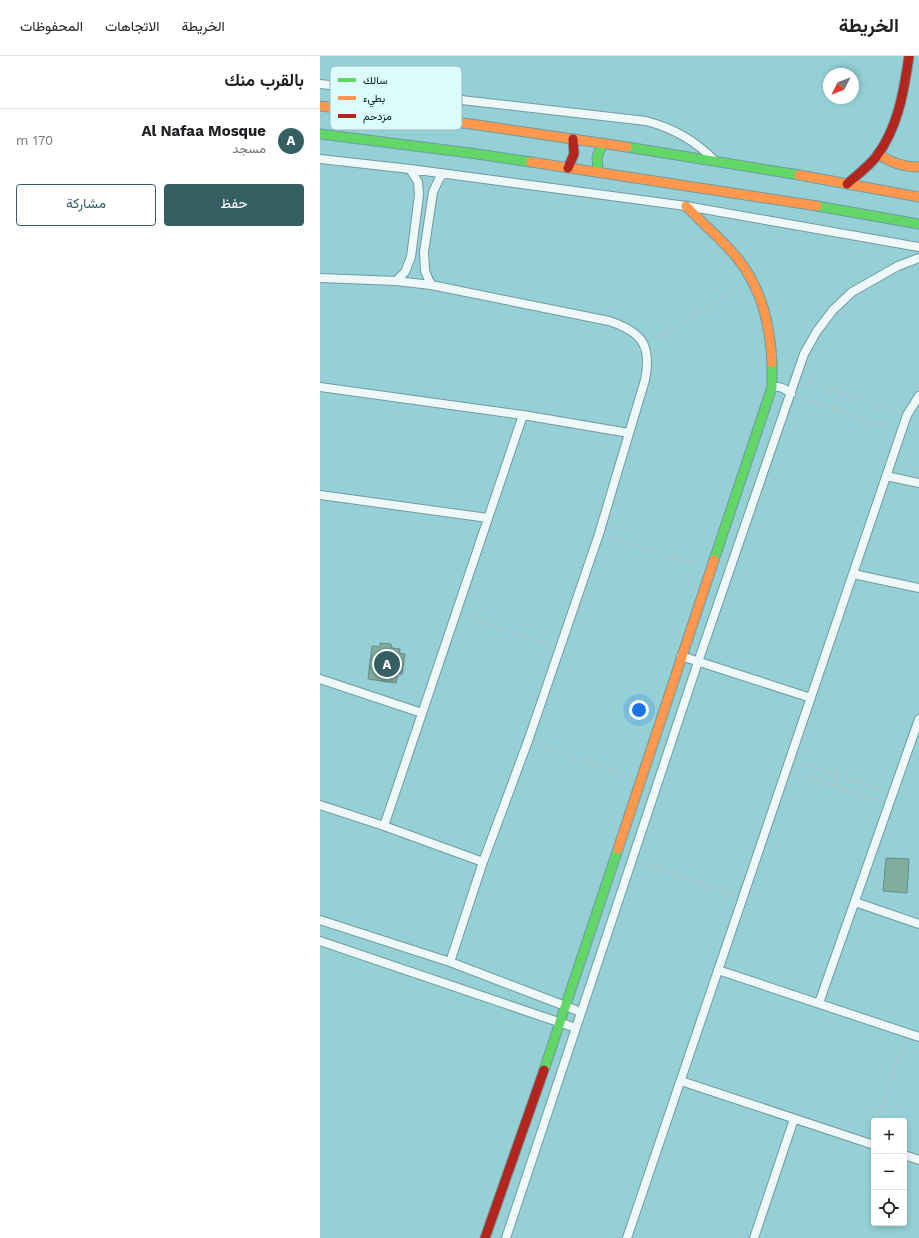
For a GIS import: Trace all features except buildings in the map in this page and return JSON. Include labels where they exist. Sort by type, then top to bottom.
[{"type":"street","points":[[846,184],[864,170],[878,154],[889,137],[902,101],[909,56]]},
{"type":"street","points":[[320,84],[330,85]]},
{"type":"street","points":[[462,100],[646,121],[658,124],[679,133],[699,146],[716,162]]},
{"type":"street","points":[[320,106],[330,107]]},
{"type":"street","points":[[462,124],[603,143],[919,197]]},
{"type":"street","points":[[320,134],[463,152],[598,172],[781,200],[919,224]]},
{"type":"street","points":[[568,168],[574,154],[573,139]]},
{"type":"street","points":[[598,172],[597,157],[603,143]]},
{"type":"street","points":[[878,154],[898,165],[919,167]]},
{"type":"street","points":[[320,159],[410,169],[686,206],[919,247]]},
{"type":"street","points":[[396,281],[405,272],[411,257],[419,195],[418,182],[410,169]]},
{"type":"street","points":[[431,286],[425,271],[424,252],[433,192],[443,174]]},
{"type":"street","points":[[485,1238],[560,1023],[681,656],[772,387],[772,359],[769,326],[752,280],[738,259],[686,206]]},
{"type":"street","points":[[506,1238],[698,662],[804,354],[817,331],[833,310],[852,292],[898,266],[919,258]]},
{"type":"street","points":[[320,278],[396,281],[431,286],[609,321],[639,337],[647,355],[647,367],[600,534],[528,741],[483,862],[450,962]]},
{"type":"street","points":[[320,387],[523,415],[629,433]]},
{"type":"street","points":[[772,387],[782,387],[791,394]]},
{"type":"street","points":[[627,1238],[901,432],[907,415],[919,396]]},
{"type":"street","points":[[384,826],[523,415]]},
{"type":"street","points":[[886,476],[919,483]]},
{"type":"street","points":[[320,495],[488,518]]},
{"type":"street","points":[[853,574],[919,588]]},
{"type":"street","points":[[681,656],[811,698]]},
{"type":"street","points":[[320,679],[422,713]]},
{"type":"street","points":[[819,1003],[919,719]]},
{"type":"street","points":[[320,806],[384,826],[483,862]]},
{"type":"street","points":[[855,902],[919,924]]},
{"type":"street","points":[[320,920],[450,962],[581,1012]]},
{"type":"street","points":[[320,941],[576,1028]]},
{"type":"street","points":[[718,970],[919,1037]]},
{"type":"street","points":[[680,1081],[871,1144]]},
{"type":"street","points":[[754,1238],[794,1119]]},
{"type":"street","points":[[907,1156],[919,1160]]},
{"type":"path","points":[[644,346],[752,280]]},
{"type":"path","points":[[797,377],[907,415]]},
{"type":"path","points":[[835,409],[840,391]]},
{"type":"path","points":[[791,394],[901,432]]},
{"type":"path","points":[[600,534],[711,569]]},
{"type":"path","points":[[456,612],[560,649]]},
{"type":"path","points":[[528,741],[640,780]]},
{"type":"path","points":[[790,758],[893,793]]},
{"type":"path","points":[[786,770],[889,804]]},
{"type":"path","points":[[834,786],[838,774]]},
{"type":"path","points":[[632,859],[743,897]]},
{"type":"path","points":[[878,1118],[907,1033]]},
{"type":"traffic: fast","points":[[320,134],[531,162]]},
{"type":"traffic: fast","points":[[598,172],[597,157],[603,143]]},
{"type":"traffic: fast","points":[[627,147],[799,175]]},
{"type":"traffic: fast","points":[[817,206],[919,224]]},
{"type":"traffic: fast","points":[[714,560],[772,387],[772,363]]},
{"type":"traffic: fast","points":[[544,1070],[618,849]]},
{"type":"traffic: slow","points":[[320,106],[330,107]]},
{"type":"traffic: slow","points":[[462,123],[627,147]]},
{"type":"traffic: slow","points":[[878,154],[897,164],[919,167]]},
{"type":"traffic: slow","points":[[531,162],[817,206]]},
{"type":"traffic: slow","points":[[799,175],[919,197]]},
{"type":"traffic: slow","points":[[686,206],[732,252],[753,283],[759,295],[767,321],[772,363]]},
{"type":"traffic: slow","points":[[618,849],[714,560]]},
{"type":"traffic: jam","points":[[847,184],[866,168],[876,157],[890,134],[899,109],[909,56]]},
{"type":"traffic: jam","points":[[568,168],[574,154],[573,139]]},
{"type":"traffic: jam","points":[[485,1238],[544,1070]]},
{"type":"place","name":"Al Nafaa Mosque","points":[[387,664]]}]
